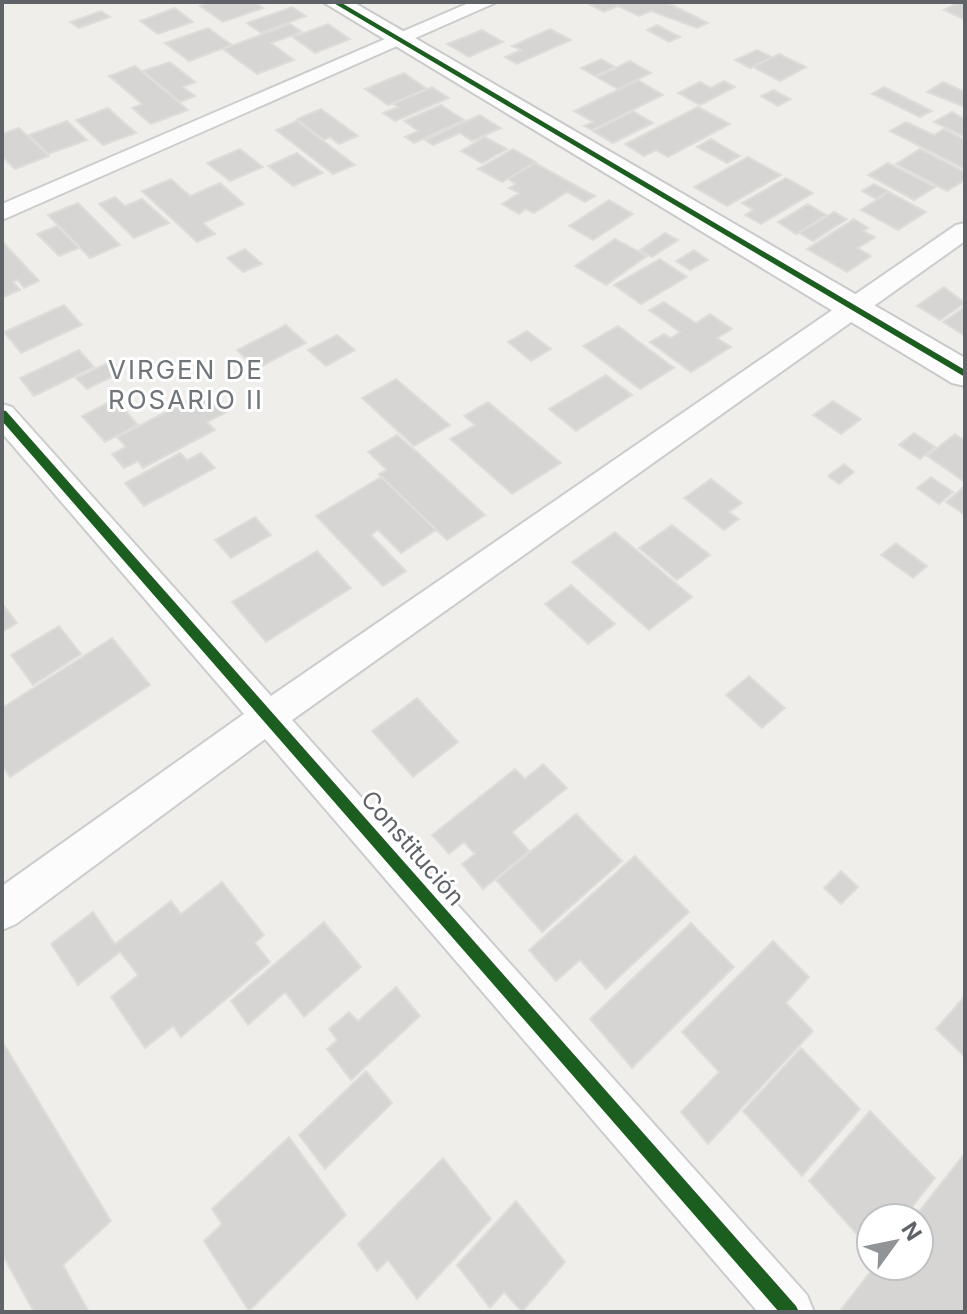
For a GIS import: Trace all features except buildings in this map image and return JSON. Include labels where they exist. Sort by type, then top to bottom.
[{"type":"main road","points":[[335,2],[965,374]]},
{"type":"street","points":[[2,213],[487,2]]},
{"type":"street","points":[[2,910],[268,717],[965,230]]},
{"type":"street","name":"Constitución","points":[[2,414],[790,1312]]},
{"type":"cycle path","points":[[335,2],[965,374]]},
{"type":"cycle path","points":[[2,414],[790,1312]]},
{"type":"district","name":"VIRGEN DE ROSARIO II","points":[[186,384]]}]
